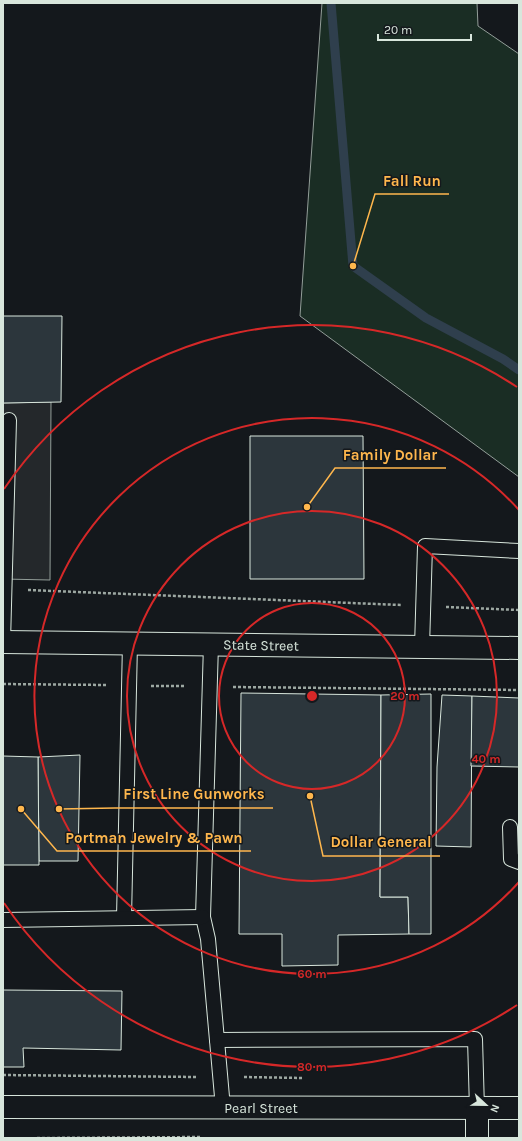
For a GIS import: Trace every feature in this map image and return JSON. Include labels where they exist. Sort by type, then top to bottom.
[{"type":"street","name":"State Street","points":[[3,642],[519,648]]},
{"type":"street","name":"Pearl Street","points":[[3,1107],[519,1108]]},
{"type":"street","points":[[477,1109],[477,1138]]},
{"type":"lane","points":[[3,642],[9,420]]},
{"type":"lane","points":[[422,647],[425,546],[519,551]]},
{"type":"lane","points":[[124,918],[130,643]]},
{"type":"lane","points":[[211,644],[203,917],[208,939],[223,1108]]},
{"type":"lane","points":[[510,827],[511,858],[519,862]]},
{"type":"lane","points":[[3,920],[203,917]]},
{"type":"lane","points":[[217,1040],[475,1039],[477,1109]]},
{"type":"path","points":[[5,589],[519,610]]},
{"type":"path","points":[[3,684],[519,690]]},
{"type":"path","points":[[3,1075],[304,1078]]},
{"type":"green space","points":[[322,3],[477,3],[478,26],[519,54],[519,477],[300,316]]},
{"type":"shaded area","points":[[51,402],[50,580],[3,579],[3,403]]},
{"type":"building","points":[[3,316],[62,316],[61,402],[3,403]]},
{"type":"building","points":[[250,436],[363,436],[364,579],[250,579]]},
{"type":"building","points":[[241,693],[381,695],[380,897],[408,897],[409,934],[338,935],[338,965],[282,966],[282,934],[239,934]]},
{"type":"building","points":[[431,694],[431,934],[409,934],[408,897],[380,897],[381,695]]},
{"type":"building","points":[[442,695],[472,696],[471,847],[436,846],[437,767]]},
{"type":"building","points":[[472,696],[519,698],[519,767],[471,766]]},
{"type":"building","points":[[80,755],[78,861],[39,861],[38,757]]},
{"type":"building","points":[[3,756],[38,757],[39,865],[3,865]]},
{"type":"building","points":[[3,990],[122,991],[121,1050],[23,1048],[24,1067],[3,1067]]},
{"type":"waterway","points":[[331,3],[353,266],[426,318],[503,359],[519,370]]},
{"type":"place","name":"Fall Run","points":[[353,266]]},
{"type":"place","name":"Family Dollar","points":[[307,507]]},
{"type":"place","name":"Dollar General","points":[[310,796]]},
{"type":"place","name":"Portman Jewelry & Pawn","points":[[21,809]]},
{"type":"place","name":"First Line Gunworks","points":[[59,809]]}]
